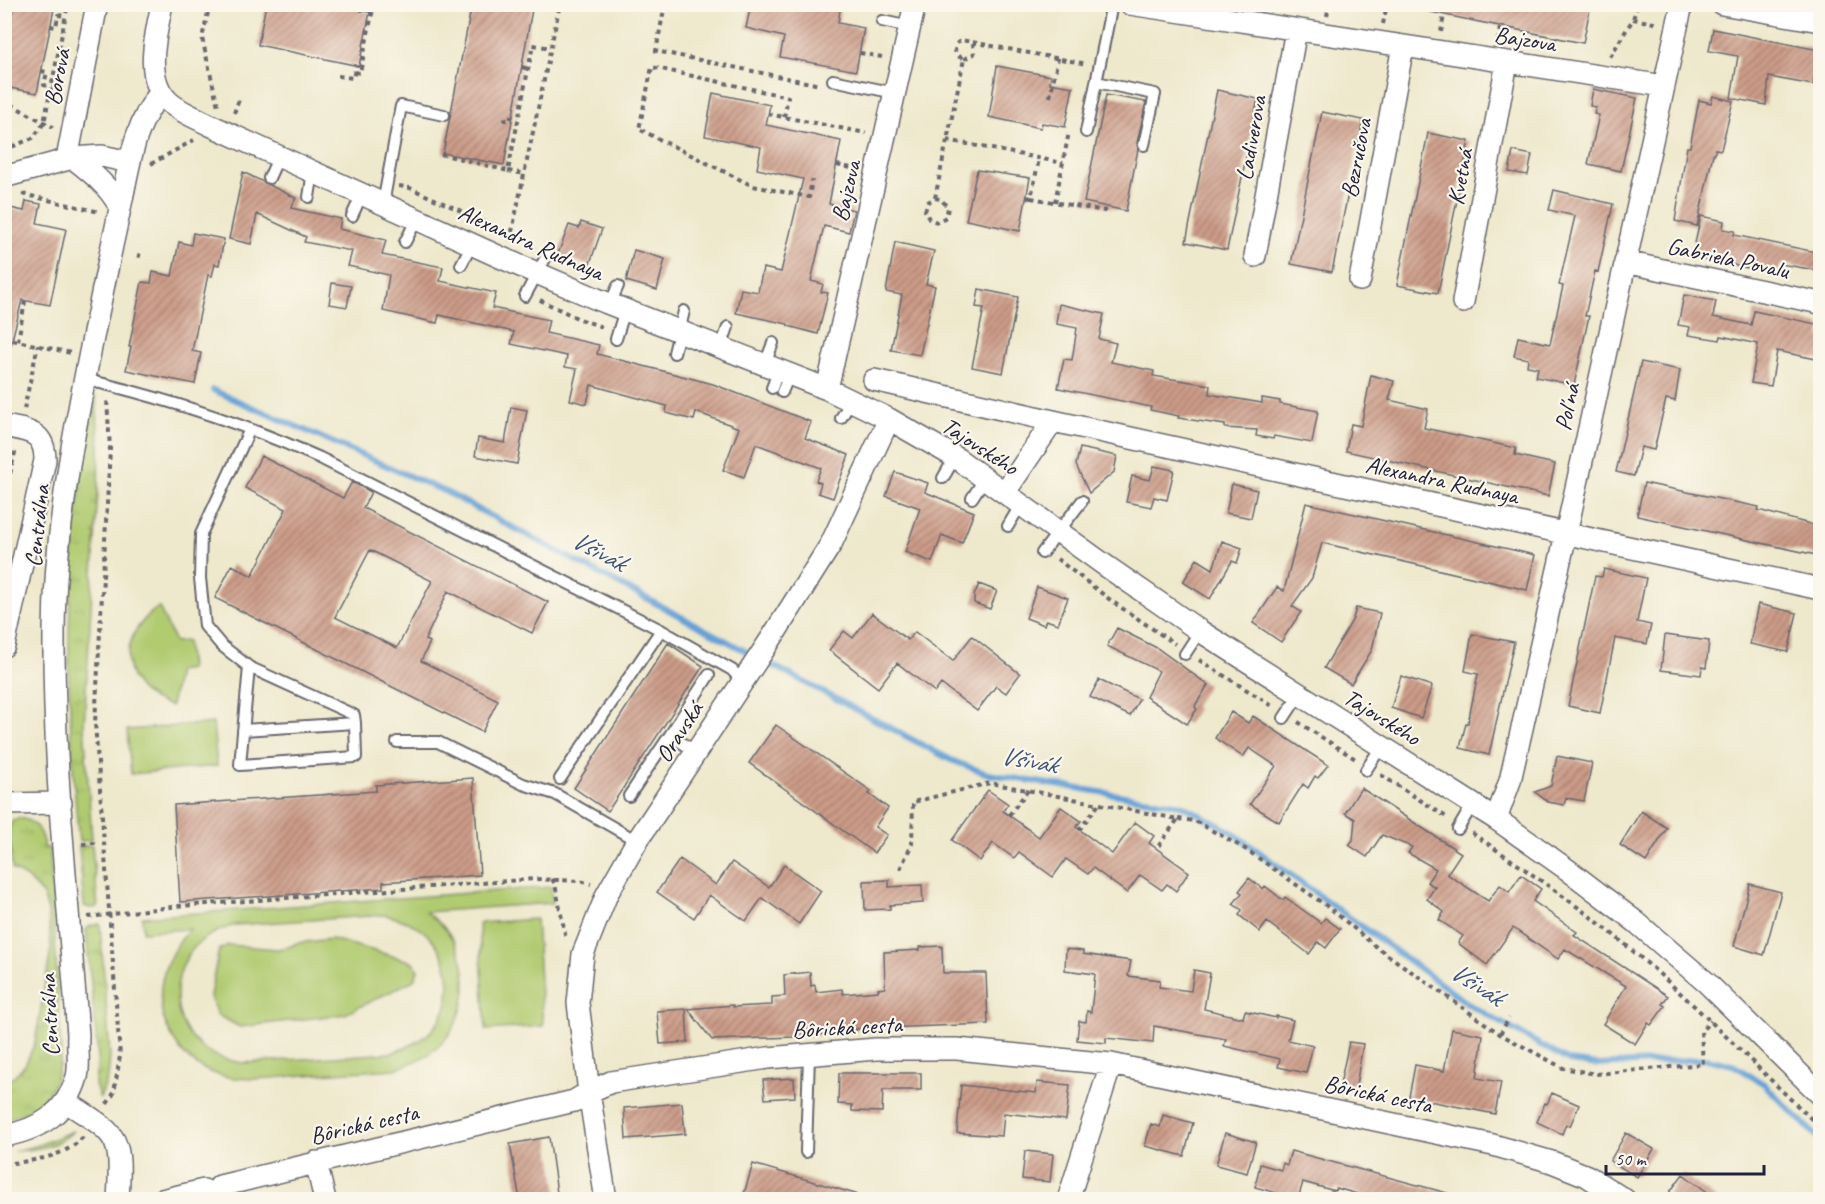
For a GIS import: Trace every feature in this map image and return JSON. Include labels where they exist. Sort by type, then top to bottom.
[{"type":"street","name":"Borová","points":[[70,151],[97,4]]},
{"type":"street","points":[[161,92],[155,75],[153,54],[162,4]]},
{"type":"street","name":"Bajzova","points":[[827,389],[885,91],[910,27],[915,4]]},
{"type":"street","name":"Bajzova","points":[[1130,4],[1664,86]]},
{"type":"street","name":"Poľná","points":[[1497,819],[1510,781],[1682,4]]},
{"type":"street","points":[[1722,4],[1821,21]]},
{"type":"street","name":"Ladiverova","points":[[1255,255],[1296,30]]},
{"type":"street","name":"Bezručova","points":[[1360,280],[1403,46]]},
{"type":"street","name":"Kvetná","points":[[1463,302],[1507,62]]},
{"type":"street","name":"Alexandra Rudnaya","points":[[161,92],[170,103],[210,125],[472,244],[543,262],[679,332],[721,348],[778,377],[827,389],[889,419]]},
{"type":"street","name":"Centrálna","points":[[66,1102],[77,1076],[78,1035],[56,717],[54,630],[59,553],[67,475],[94,382],[89,357],[113,211],[139,164],[143,119],[161,92]]},
{"type":"street","points":[[10,185],[70,151],[139,164]]},
{"type":"street","points":[[70,151],[112,192],[113,211]]},
{"type":"street","name":"Gabriela Povalu","points":[[1625,262],[1821,303]]},
{"type":"street","name":"Alexandra Rudnaya","points":[[874,380],[1821,589]]},
{"type":"street","name":"Tajovského","points":[[889,419],[985,478],[1200,631],[1497,819],[1568,870],[1645,930],[1707,983],[1821,1094]]},
{"type":"street","name":"Oravská","points":[[589,1092],[578,1003],[583,954],[607,894],[638,841],[831,544],[889,419]]},
{"type":"street","points":[[1013,498],[1053,421]]},
{"type":"street","points":[[4,426],[33,432],[40,438],[45,448],[45,460],[4,646]]},
{"type":"street","points":[[4,804],[61,803]]},
{"type":"street","name":"Bôrická cesta","points":[[162,1200],[574,1101],[611,1082],[809,1054],[876,1049],[957,1049],[1111,1064],[1493,1145],[1552,1162],[1587,1176],[1625,1200]]},
{"type":"street","points":[[1069,1198],[1111,1064]]},
{"type":"street","points":[[589,1092],[606,1200]]},
{"type":"street","points":[[4,1136],[26,1132],[51,1118],[66,1102],[108,1129],[117,1143],[121,1163],[118,1200]]},
{"type":"street","points":[[316,1162],[325,1200]]},
{"type":"lane","points":[[1086,132],[1112,4]]},
{"type":"lane","points":[[886,22],[910,27]]},
{"type":"lane","points":[[833,80],[885,91]]},
{"type":"lane","points":[[1096,82],[1155,94],[1144,145]]},
{"type":"lane","points":[[383,204],[401,106],[444,115]]},
{"type":"lane","points":[[269,178],[279,156]]},
{"type":"lane","points":[[309,196],[313,172]]},
{"type":"lane","points":[[352,216],[362,194]]},
{"type":"lane","points":[[405,242],[417,219]]},
{"type":"lane","points":[[461,265],[472,244]]},
{"type":"lane","points":[[525,296],[543,262]]},
{"type":"lane","points":[[616,339],[618,300]]},
{"type":"lane","points":[[674,353],[684,311]]},
{"type":"lane","points":[[721,348],[728,327]]},
{"type":"lane","points":[[773,343],[778,377]]},
{"type":"lane","points":[[94,382],[250,429],[320,458],[661,630],[732,670],[748,674]]},
{"type":"lane","points":[[249,666],[240,765],[356,757],[354,715],[249,666],[221,645],[205,626],[200,578],[201,534],[250,429]]},
{"type":"lane","points":[[943,478],[955,458]]},
{"type":"lane","points":[[972,498],[985,478]]},
{"type":"lane","points":[[1008,526],[1013,498]]},
{"type":"lane","points":[[1042,553],[1082,501]]},
{"type":"lane","points":[[560,779],[661,630]]},
{"type":"lane","points":[[1185,654],[1200,631]]},
{"type":"lane","points":[[629,796],[709,675]]},
{"type":"lane","points":[[1284,718],[1299,695]]},
{"type":"lane","points":[[243,730],[355,723]]},
{"type":"lane","points":[[670,735],[696,752]]},
{"type":"lane","points":[[397,742],[438,742],[524,783],[555,794],[638,841]]},
{"type":"lane","points":[[1366,770],[1381,747]]},
{"type":"lane","points":[[1458,829],[1473,804]]},
{"type":"lane","points":[[806,1152],[809,1054]]},
{"type":"path","points":[[4,150],[33,138],[44,123],[68,4]]},
{"type":"path","points":[[139,164],[205,135],[210,125],[218,105],[202,38],[210,4]]},
{"type":"path","points":[[365,4],[364,9],[373,10]]},
{"type":"path","points":[[355,72],[360,73],[374,4]]},
{"type":"path","points":[[510,241],[560,4]]},
{"type":"path","points":[[666,4],[656,51],[831,87],[833,80]]},
{"type":"path","points":[[50,26],[56,27],[58,15],[66,16]]},
{"type":"path","points":[[885,91],[882,57],[886,22]]},
{"type":"path","points":[[973,42],[974,54],[964,59],[958,56],[955,51],[956,44],[961,40],[973,42],[1058,58],[1099,67]]},
{"type":"path","points":[[508,171],[533,45],[552,48]]},
{"type":"path","points":[[860,53],[882,57]]},
{"type":"path","points":[[1050,97],[1058,58]]},
{"type":"path","points":[[935,198],[941,199],[948,208],[946,217],[937,222],[929,219],[925,210],[928,202],[935,198],[964,59]]},
{"type":"path","points":[[338,76],[353,78],[356,65]]},
{"type":"path","points":[[522,67],[528,69]]},
{"type":"path","points":[[783,117],[788,97],[652,67],[639,129],[753,186],[809,197],[812,180]]},
{"type":"path","points":[[41,71],[47,72],[44,85],[52,87]]},
{"type":"path","points":[[233,114],[240,97]]},
{"type":"path","points":[[4,99],[44,123],[70,151]]},
{"type":"path","points":[[226,110],[244,119]]},
{"type":"path","points":[[768,114],[859,132]]},
{"type":"path","points":[[505,122],[506,116],[518,118]]},
{"type":"path","points":[[869,134],[870,124]]},
{"type":"path","points":[[947,140],[1063,163]]},
{"type":"path","points":[[441,154],[525,174]]},
{"type":"path","points":[[1039,159],[1029,197],[1104,212],[1105,206]]},
{"type":"path","points":[[837,165],[852,168]]},
{"type":"path","points":[[387,182],[410,188],[479,219],[543,262]]},
{"type":"path","points":[[10,185],[113,211]]},
{"type":"path","points":[[18,341],[25,301]]},
{"type":"path","points":[[4,338],[89,357]]},
{"type":"path","points":[[4,1164],[41,1160],[80,1140],[96,1121],[114,1092],[120,1056],[95,723],[110,449],[107,398],[94,382]]},
{"type":"path","points":[[4,458],[13,460]]},
{"type":"path","points":[[900,868],[912,844],[913,802],[990,783],[1029,789],[1195,821],[1247,850],[1330,909],[1375,946],[1501,1033],[1563,1068],[1596,1074],[1703,1064],[1701,1031],[1711,1021]]},
{"type":"path","points":[[1009,815],[1029,789]]},
{"type":"path","points":[[1079,830],[1099,804]]},
{"type":"path","points":[[1157,848],[1179,819]]},
{"type":"path","points":[[69,918],[108,916],[180,906],[519,878],[580,881],[594,884]]},
{"type":"path","points":[[552,879],[568,948]]},
{"type":"path","points":[[1501,1033],[1508,1020]]},
{"type":"green space","points":[[93,397],[96,397],[99,444],[98,491],[84,724],[92,840],[79,841],[70,722],[70,602],[78,499]]},
{"type":"green space","points":[[159,607],[175,642],[187,641],[190,669],[178,671],[171,706],[153,699],[140,689],[132,676],[128,662],[129,647],[135,633],[145,619]]},
{"type":"green space","points":[[213,723],[217,766],[131,774],[127,730]]},
{"type":"green space","points":[[19,818],[34,824],[40,832],[44,848],[50,848],[61,1052],[56,1077],[46,1096],[29,1110],[5,1119],[5,1085],[25,1065],[35,1043],[51,949],[48,910],[43,895],[27,878],[12,869],[9,829],[12,821]]},
{"type":"green space","points":[[92,845],[98,907],[90,908],[84,906],[79,846]]},
{"type":"green space","points":[[551,887],[552,903],[426,912],[445,928],[456,946],[465,979],[464,996],[453,1028],[443,1042],[429,1054],[395,1069],[253,1079],[221,1075],[206,1070],[192,1061],[177,1045],[163,1017],[161,989],[170,957],[190,929],[143,932],[142,917]],"holes":[[[385,915],[410,923],[423,931],[433,941],[446,965],[448,979],[446,1006],[432,1030],[418,1041],[392,1053],[244,1063],[214,1055],[198,1044],[188,1033],[178,1007],[179,978],[191,951],[209,936],[234,925]]]},
{"type":"green space","points":[[536,919],[543,1026],[486,1030],[479,923]]},
{"type":"green space","points":[[100,924],[110,1056],[108,1077],[100,1098],[95,1085],[98,1057],[86,930],[90,926]]},
{"type":"green space","points":[[332,939],[413,962],[418,970],[414,980],[345,1014],[240,1027],[217,1015],[210,996],[219,950],[228,945],[277,949],[297,943]]},
{"type":"green space","points":[[73,1131],[53,1144],[14,1151],[36,1146]]},
{"type":"building","points":[[14,4],[55,4],[37,93],[4,87],[4,52]]},
{"type":"building","points":[[266,4],[362,4],[361,11],[370,12],[359,66],[258,45]]},
{"type":"building","points":[[472,4],[533,4],[504,165],[443,153]]},
{"type":"building","points":[[751,4],[841,4],[838,23],[864,28],[856,71],[780,57],[784,37],[746,28]]},
{"type":"building","points":[[1431,4],[1591,4],[1583,43],[1430,12]]},
{"type":"building","points":[[1713,29],[1819,50],[1813,85],[1769,77],[1766,105],[1731,98],[1738,56],[1709,51]]},
{"type":"building","points":[[997,66],[1051,76],[1050,83],[1073,87],[1065,127],[1042,123],[1041,128],[989,117]]},
{"type":"building","points":[[1593,89],[1637,98],[1621,171],[1588,164],[1599,115],[1594,114],[1596,107],[1590,106]]},
{"type":"building","points":[[1217,90],[1258,99],[1227,250],[1186,242]]},
{"type":"building","points":[[713,93],[770,105],[766,125],[841,141],[829,204],[854,210],[849,232],[824,226],[811,281],[823,284],[821,292],[828,293],[818,334],[788,326],[788,324],[736,313],[741,289],[758,292],[763,268],[781,272],[803,179],[757,169],[761,147],[705,136]]},
{"type":"building","points":[[1106,95],[1146,102],[1126,211],[1084,202]]},
{"type":"building","points":[[1713,96],[1733,101],[1721,150],[1715,149],[1715,154],[1713,154],[1697,226],[1675,221],[1687,147],[1690,147],[1699,100],[1711,103]]},
{"type":"building","points":[[1322,112],[1363,120],[1332,272],[1291,264]]},
{"type":"building","points":[[1428,133],[1469,141],[1438,293],[1397,285]]},
{"type":"building","points":[[1513,151],[1532,155],[1528,175],[1509,172]]},
{"type":"building","points":[[977,170],[1030,178],[1020,231],[966,220]]},
{"type":"building","points":[[243,172],[296,198],[291,208],[341,219],[339,229],[386,240],[382,255],[443,267],[440,281],[496,293],[492,308],[549,320],[546,333],[599,345],[597,354],[713,384],[811,422],[805,438],[849,455],[833,498],[818,493],[821,483],[816,481],[821,468],[756,444],[744,477],[723,470],[739,428],[696,412],[694,420],[666,413],[667,406],[591,385],[587,404],[570,400],[577,369],[565,367],[567,356],[511,344],[514,332],[439,315],[437,323],[383,311],[389,275],[348,266],[352,251],[304,242],[306,237],[257,214],[251,244],[229,239]]},
{"type":"building","points":[[1554,190],[1613,204],[1598,272],[1595,271],[1585,316],[1589,316],[1574,385],[1536,377],[1538,368],[1527,366],[1528,359],[1514,356],[1518,337],[1550,344],[1563,286],[1559,285],[1575,216],[1549,210]]},
{"type":"building","points":[[26,201],[41,204],[37,223],[66,229],[50,305],[22,300],[11,344],[4,343],[4,217],[8,217],[10,208],[24,211]]},
{"type":"building","points":[[1701,216],[1724,221],[1723,229],[1735,231],[1734,235],[1821,253],[1821,271],[1781,264],[1779,274],[1692,257]]},
{"type":"building","points":[[581,222],[602,229],[589,266],[558,254],[569,225],[579,228]]},
{"type":"building","points":[[193,233],[224,239],[219,265],[215,264],[212,276],[208,275],[192,351],[201,353],[195,384],[126,370],[142,282],[151,283],[153,272],[172,276],[179,242],[191,245]]},
{"type":"building","points":[[895,242],[934,251],[926,284],[935,286],[920,355],[891,350],[902,295],[886,292]]},
{"type":"building","points":[[634,250],[665,259],[657,290],[626,281]]},
{"type":"building","points":[[332,283],[351,286],[347,307],[329,304]]},
{"type":"building","points":[[979,289],[1018,297],[1003,373],[972,367],[984,308],[976,307]]},
{"type":"building","points":[[1684,295],[1716,301],[1713,317],[1751,325],[1754,311],[1821,325],[1821,360],[1777,351],[1771,386],[1751,383],[1758,344],[1721,336],[1720,340],[1688,335],[1690,327],[1678,325]]},
{"type":"building","points":[[1059,304],[1104,314],[1099,339],[1116,343],[1111,362],[1154,371],[1153,376],[1210,385],[1209,394],[1262,403],[1262,398],[1318,411],[1312,443],[1274,436],[1273,439],[1256,436],[1257,430],[1225,428],[1225,425],[1178,418],[1179,416],[1150,410],[1151,407],[1058,388],[1064,359],[1072,360],[1077,328],[1056,324]]},
{"type":"building","points":[[1641,362],[1680,370],[1675,401],[1666,399],[1654,450],[1641,447],[1634,476],[1616,472]]},
{"type":"building","points":[[1371,375],[1394,381],[1389,400],[1428,409],[1424,428],[1516,448],[1515,455],[1555,464],[1548,496],[1346,451],[1351,424],[1361,426]]},
{"type":"building","points":[[511,407],[527,410],[517,464],[475,456],[478,438],[505,443]]},
{"type":"building","points":[[1080,448],[1117,456],[1114,472],[1089,493],[1076,465]]},
{"type":"building","points":[[261,456],[343,498],[352,482],[371,492],[363,508],[548,602],[532,633],[448,591],[425,640],[430,642],[421,661],[498,700],[482,732],[215,598],[232,565],[252,576],[286,509],[245,488]],"holes":[[[370,550],[432,581],[397,648],[335,617]]]},
{"type":"building","points":[[1154,466],[1174,470],[1167,500],[1154,497],[1151,507],[1126,502],[1132,476],[1150,480]]},
{"type":"building","points":[[895,472],[928,483],[925,492],[974,512],[962,543],[942,535],[932,562],[905,552],[920,508],[886,496]]},
{"type":"building","points":[[1644,483],[1759,507],[1758,510],[1821,527],[1821,556],[1637,516]]},
{"type":"building","points":[[1232,484],[1257,490],[1251,518],[1226,513]]},
{"type":"building","points":[[1306,503],[1535,555],[1527,590],[1322,543],[1312,578],[1292,606],[1301,612],[1281,642],[1253,623],[1277,587],[1284,591]]},
{"type":"building","points":[[1222,541],[1242,548],[1237,563],[1232,561],[1210,599],[1183,582],[1197,559],[1213,569]]},
{"type":"building","points":[[1604,569],[1646,578],[1637,622],[1651,625],[1647,644],[1615,638],[1600,713],[1568,706],[1595,576],[1602,577]]},
{"type":"building","points":[[979,584],[997,591],[990,609],[974,603]]},
{"type":"building","points":[[1037,587],[1068,598],[1058,624],[1046,620],[1044,625],[1026,618]]},
{"type":"building","points":[[1758,604],[1797,613],[1788,652],[1750,644]]},
{"type":"building","points":[[1356,608],[1380,613],[1372,650],[1351,684],[1324,668],[1353,619]]},
{"type":"building","points":[[872,613],[908,640],[915,632],[953,661],[972,636],[1020,674],[1006,693],[996,686],[977,711],[941,684],[935,692],[897,663],[878,688],[829,650],[844,631],[853,638]]},
{"type":"building","points":[[1117,628],[1157,648],[1208,685],[1187,724],[1146,697],[1159,671],[1107,646]]},
{"type":"building","points":[[1472,634],[1514,642],[1489,755],[1460,748],[1466,723],[1468,723],[1478,674],[1465,671]]},
{"type":"building","points":[[1665,635],[1709,641],[1706,668],[1702,667],[1701,675],[1661,670]]},
{"type":"building","points":[[668,643],[703,666],[608,811],[574,788]]},
{"type":"building","points":[[1401,676],[1432,686],[1421,718],[1391,708]]},
{"type":"building","points":[[1099,680],[1139,699],[1130,716],[1090,697]]},
{"type":"building","points":[[1231,712],[1248,723],[1253,716],[1328,765],[1318,778],[1315,776],[1308,788],[1303,784],[1279,822],[1250,804],[1276,766],[1249,748],[1243,757],[1215,738]]},
{"type":"building","points":[[776,725],[871,791],[869,794],[888,808],[875,827],[887,835],[874,853],[749,763]]},
{"type":"building","points":[[1557,756],[1592,763],[1584,801],[1566,798],[1564,805],[1548,802],[1535,792],[1551,786]]},
{"type":"building","points":[[473,778],[480,875],[383,882],[383,888],[180,902],[174,805],[376,791],[376,785]]},
{"type":"building","points":[[1361,788],[1461,853],[1447,874],[1488,901],[1500,885],[1509,892],[1521,875],[1541,889],[1533,901],[1577,932],[1574,935],[1668,996],[1662,1004],[1665,1006],[1651,1025],[1648,1023],[1635,1044],[1603,1024],[1626,986],[1565,949],[1558,959],[1513,928],[1487,965],[1458,943],[1463,936],[1439,920],[1444,912],[1427,899],[1435,887],[1427,882],[1436,869],[1408,853],[1412,847],[1382,835],[1367,857],[1349,845],[1353,840],[1355,819],[1345,813]]},
{"type":"building","points":[[988,790],[1008,804],[1003,811],[1039,837],[1061,807],[1081,821],[1076,827],[1112,854],[1135,822],[1154,836],[1149,843],[1189,872],[1176,891],[1167,884],[1162,890],[1140,875],[1127,893],[1093,868],[1088,874],[1066,859],[1053,877],[1019,852],[1014,858],[993,843],[980,861],[952,840]]},
{"type":"building","points":[[1641,811],[1667,828],[1646,862],[1620,845]]},
{"type":"building","points":[[680,859],[716,885],[732,862],[769,887],[784,865],[821,891],[799,924],[762,898],[746,921],[709,895],[694,918],[657,892]]},
{"type":"building","points":[[1249,878],[1263,889],[1265,886],[1283,900],[1285,897],[1321,923],[1325,918],[1340,929],[1326,948],[1318,942],[1309,954],[1267,922],[1260,932],[1239,915],[1242,910],[1233,904],[1242,893],[1239,891]]},
{"type":"building","points":[[889,880],[889,887],[922,885],[923,903],[890,905],[890,909],[865,910],[864,881]]},
{"type":"building","points":[[1750,884],[1781,892],[1764,955],[1734,946]]},
{"type":"building","points":[[942,946],[943,973],[986,973],[988,1024],[856,1029],[856,1031],[794,1037],[712,1040],[688,1009],[733,1005],[733,1007],[772,1005],[772,997],[785,996],[784,975],[810,972],[811,986],[815,985],[816,992],[842,989],[843,994],[878,991],[878,989],[885,988],[884,952]]},
{"type":"building","points":[[1066,949],[1083,951],[1083,954],[1131,961],[1128,976],[1160,980],[1159,987],[1191,991],[1194,970],[1210,973],[1204,1009],[1243,1018],[1245,1011],[1293,1020],[1288,1040],[1313,1046],[1306,1073],[1278,1067],[1280,1059],[1224,1046],[1226,1039],[1154,1026],[1153,1043],[1106,1038],[1106,1043],[1077,1040],[1079,1021],[1086,1022],[1087,1011],[1091,1012],[1095,974],[1065,970]]},
{"type":"building","points":[[686,1009],[688,1042],[660,1044],[657,1011]]},
{"type":"building","points":[[1452,1029],[1483,1035],[1477,1078],[1501,1082],[1495,1114],[1409,1097],[1415,1065],[1444,1071]]},
{"type":"building","points":[[1349,1042],[1363,1044],[1355,1092],[1339,1089]]},
{"type":"building","points":[[839,1073],[921,1073],[921,1090],[883,1090],[882,1112],[852,1111],[852,1105],[838,1104]]},
{"type":"building","points":[[794,1078],[795,1097],[765,1099],[763,1080]]},
{"type":"building","points":[[1037,1082],[1070,1085],[1066,1120],[1004,1113],[1002,1136],[957,1133],[961,1085],[1036,1093]]},
{"type":"building","points":[[1552,1093],[1579,1105],[1570,1126],[1566,1124],[1562,1134],[1537,1122]]},
{"type":"building","points":[[682,1103],[685,1134],[626,1139],[624,1108]]},
{"type":"building","points":[[1163,1115],[1193,1123],[1184,1156],[1145,1146],[1151,1124],[1160,1127]]},
{"type":"building","points":[[1225,1133],[1256,1142],[1247,1173],[1216,1165]]},
{"type":"building","points":[[1626,1133],[1654,1149],[1637,1177],[1610,1161]]},
{"type":"building","points":[[549,1137],[558,1200],[520,1200],[510,1144]]},
{"type":"building","points":[[1025,1151],[1053,1154],[1050,1182],[1022,1179]]},
{"type":"building","points":[[1291,1151],[1451,1194],[1450,1200],[1379,1200],[1303,1182],[1298,1199],[1255,1187],[1260,1164],[1281,1170],[1283,1163],[1287,1165]]},
{"type":"building","points":[[753,1164],[859,1195],[858,1200],[742,1200]]},
{"type":"building","points":[[1683,1174],[1718,1200],[1664,1200]]},
{"type":"waterway","name":"Všivák","points":[[213,390],[446,492],[951,760],[988,774],[1181,805],[1230,831],[1470,1005],[1569,1061],[1598,1065],[1707,1059],[1733,1065],[1764,1084],[1820,1140]]}]
